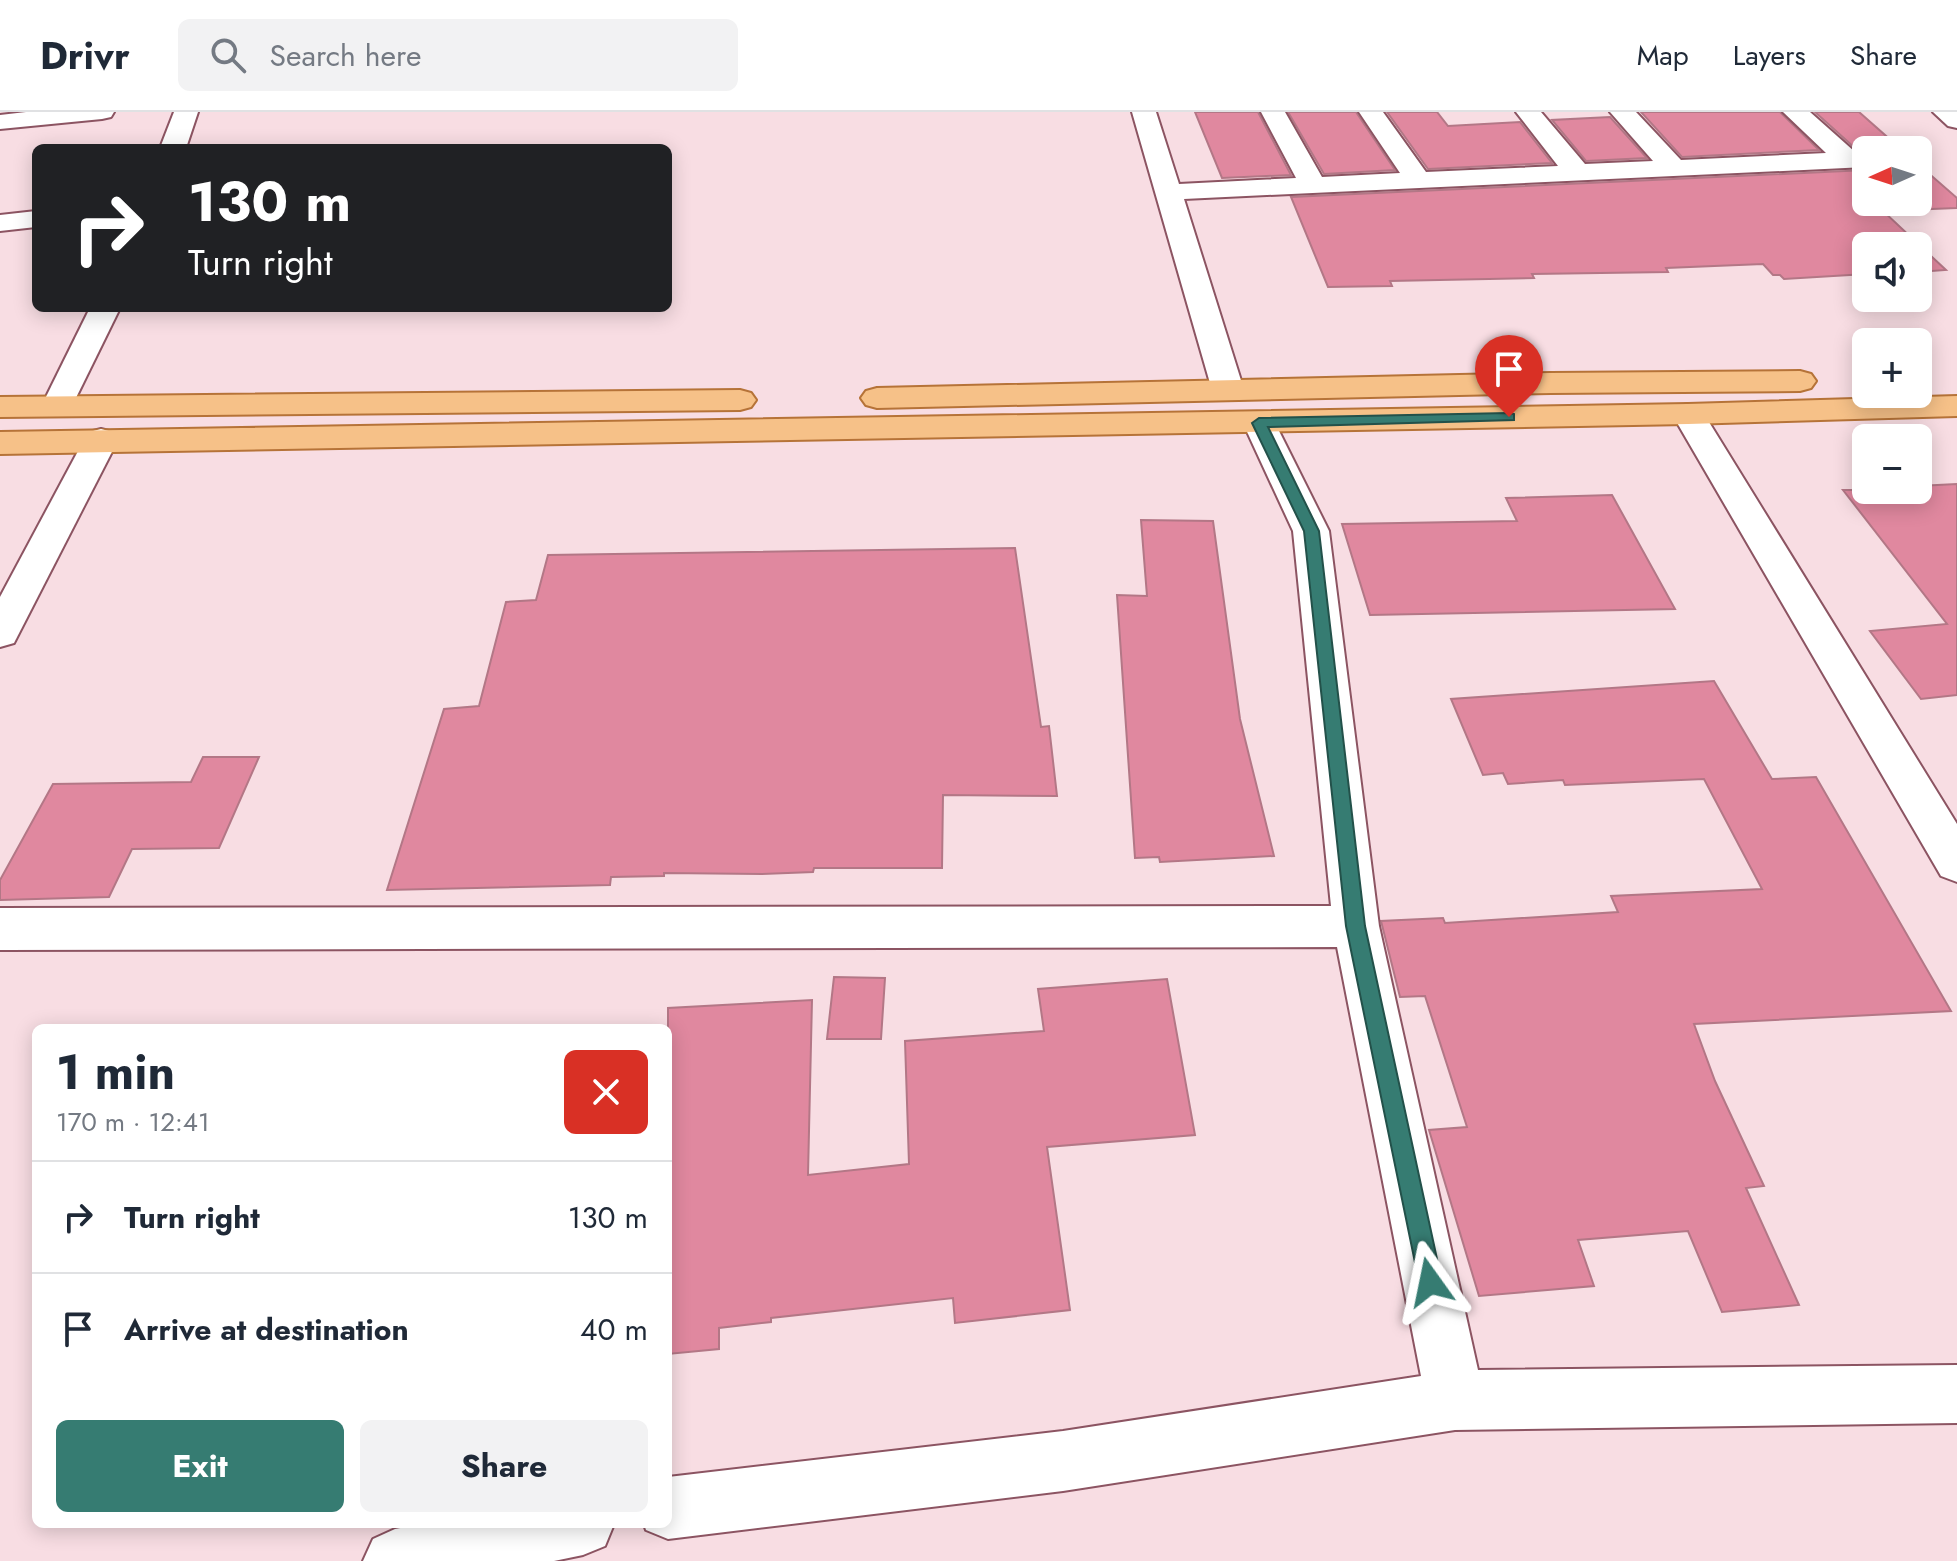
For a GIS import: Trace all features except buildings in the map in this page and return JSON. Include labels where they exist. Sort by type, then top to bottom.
[{"type":"main road","points":[[1932,378],[1957,378]]},
{"type":"main road","points":[[0,407],[792,400],[1852,379]]},
{"type":"main road","points":[[1551,383],[1570,417]]},
{"type":"main road","points":[[0,443],[1259,423],[1957,406]]},
{"type":"street","points":[[0,122],[102,112]]},
{"type":"street","points":[[174,144],[186,112]]},
{"type":"street","points":[[1144,112],[1228,390]]},
{"type":"street","points":[[1273,112],[1314,187]]},
{"type":"street","points":[[1371,112],[1419,181]]},
{"type":"street","points":[[1528,112],[1577,172]]},
{"type":"street","points":[[1622,112],[1673,167]]},
{"type":"street","points":[[1795,112],[1852,155]]},
{"type":"street","points":[[1945,112],[1957,121]]},
{"type":"street","points":[[1169,192],[1852,159]]},
{"type":"street","points":[[0,223],[32,219]]},
{"type":"street","points":[[58,405],[103,312]]},
{"type":"street","points":[[1688,414],[1957,863]]},
{"type":"street","points":[[1259,423],[1311,531],[1356,926],[1455,1400]]},
{"type":"street","points":[[0,633],[101,440]]},
{"type":"street","points":[[0,929],[1356,926]]},
{"type":"street","points":[[672,1508],[1063,1461],[1455,1400],[1957,1394]]},
{"type":"street","points":[[395,1561],[563,1528]]},
{"type":"route","points":[[1430,1282],[1356,926],[1311,531],[1259,423],[1509,417]]}]
